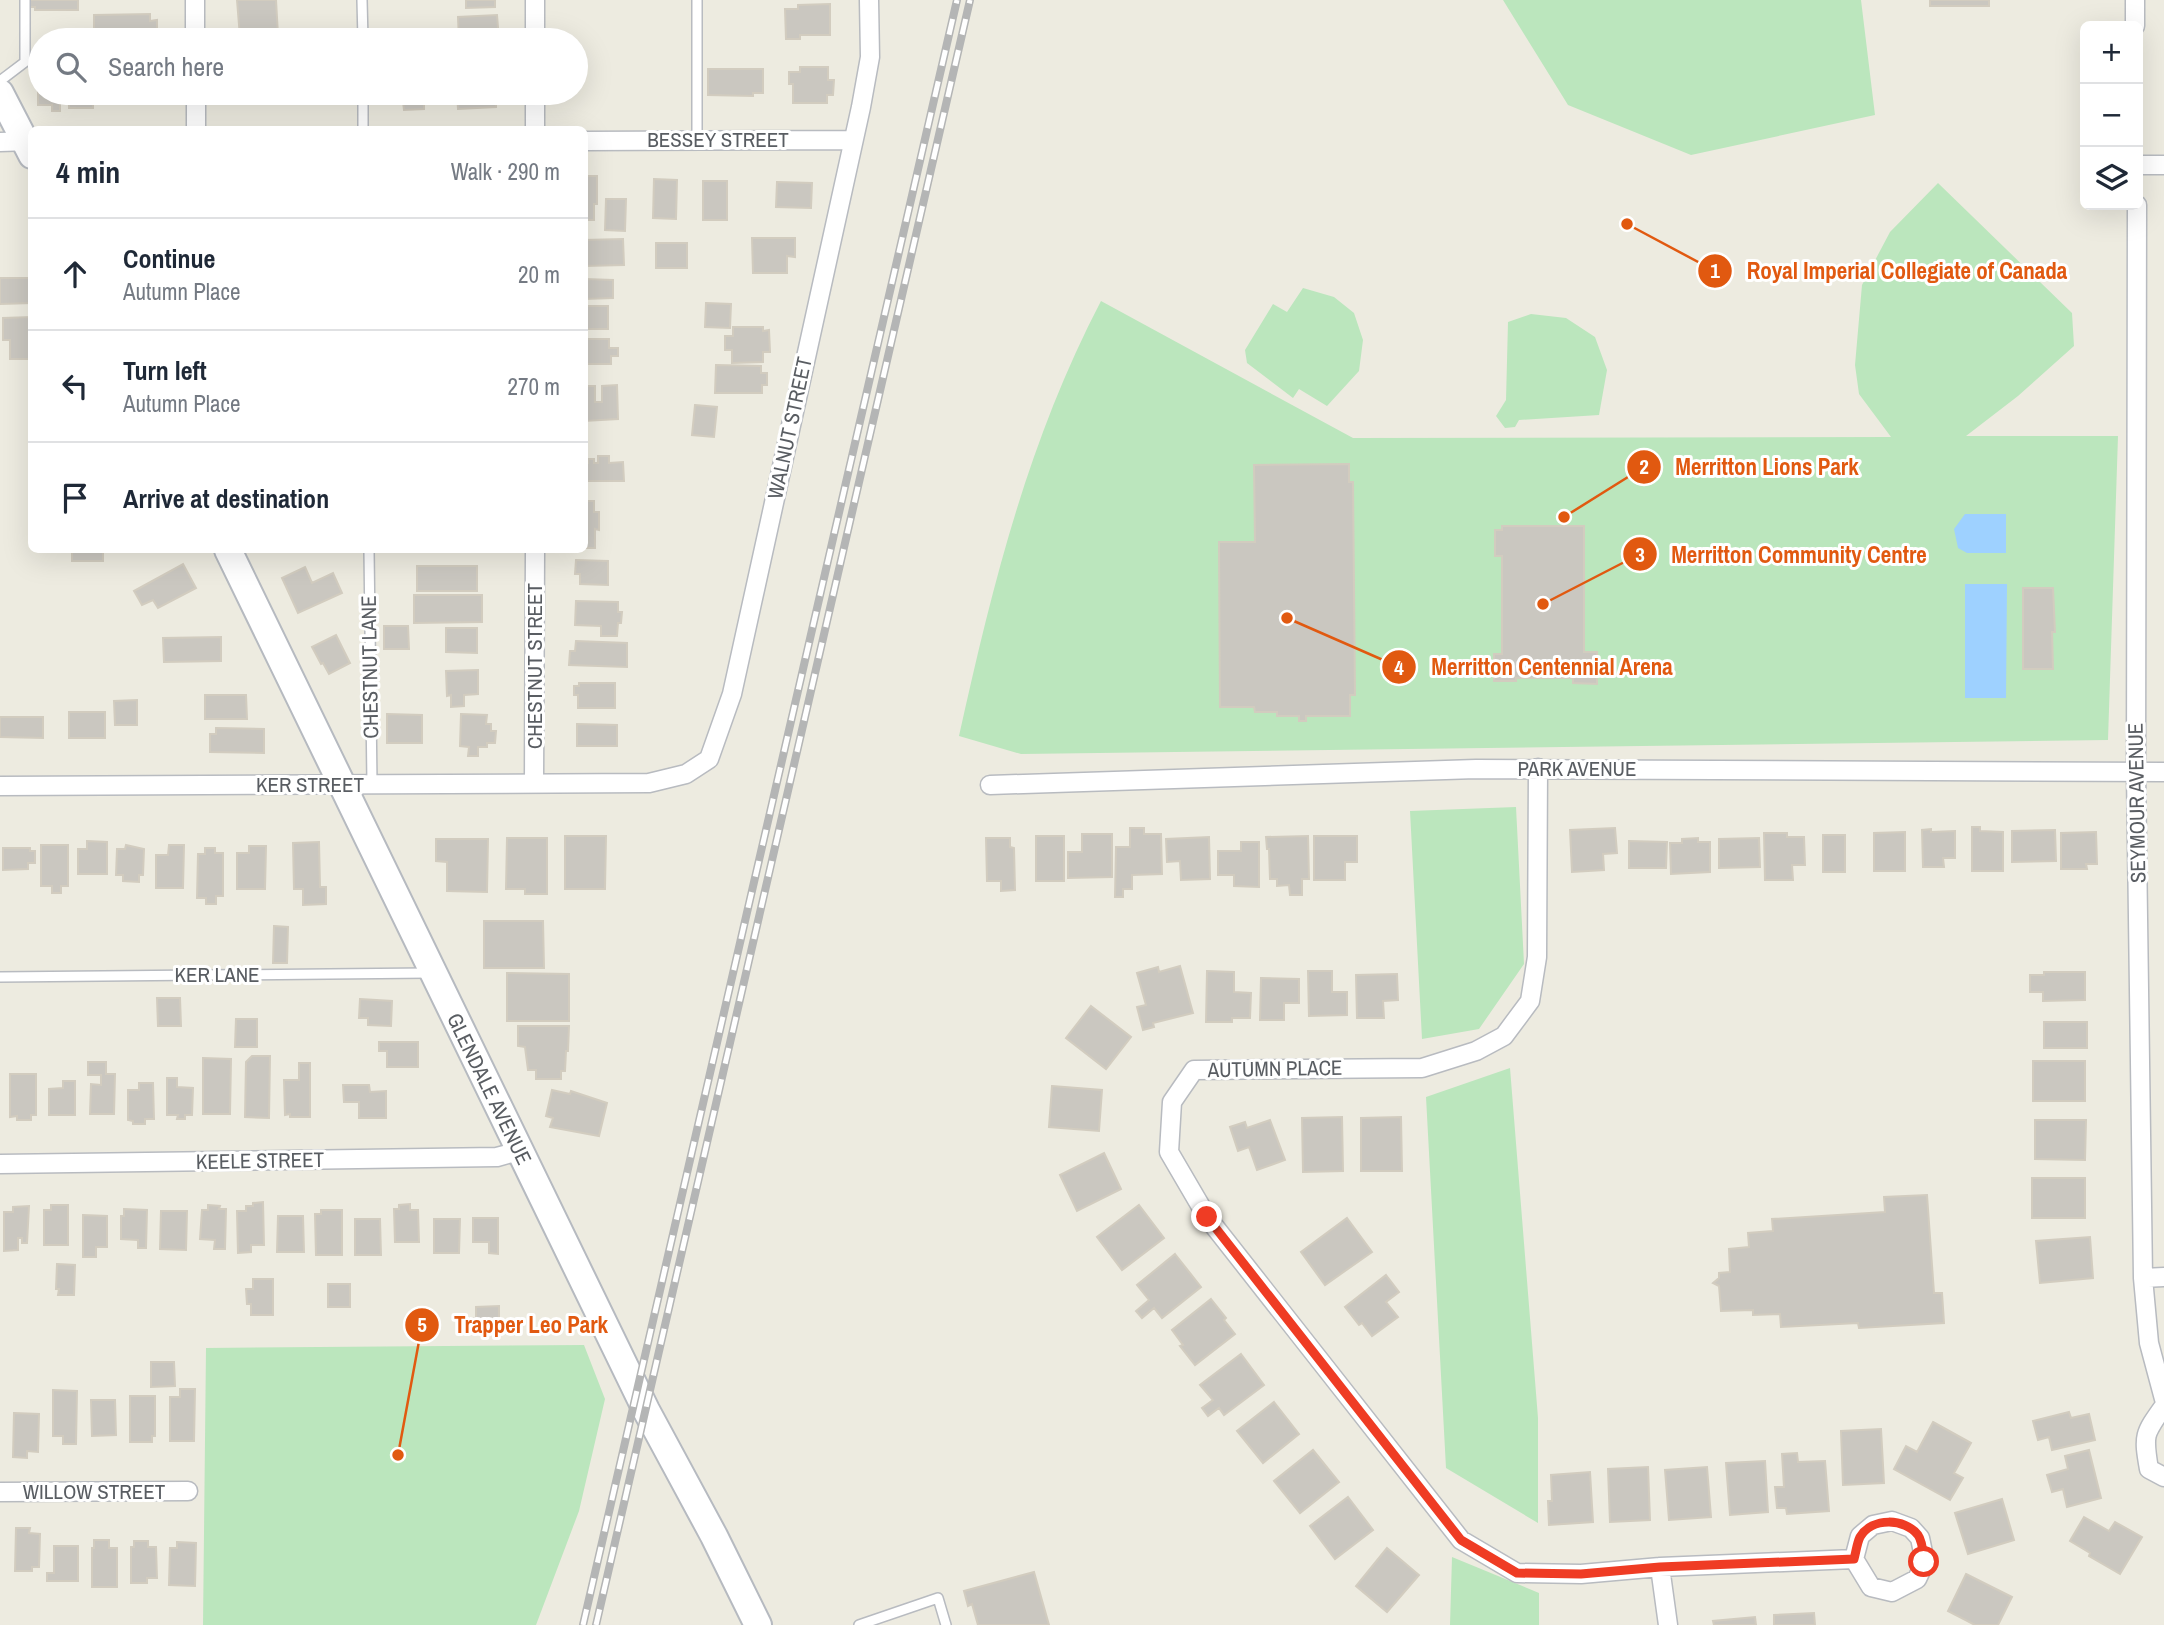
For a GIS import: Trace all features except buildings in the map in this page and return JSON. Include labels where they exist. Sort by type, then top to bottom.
[{"type":"main road","points":[[0,93],[22,145]]},
{"type":"main road","name":"GLENDALE AVENUE","points":[[229,553],[646,1410],[758,1625]]},
{"type":"street","points":[[195,0],[195,28]]},
{"type":"street","points":[[535,0],[535,28]]},
{"type":"street","name":"WALNUT STREET","points":[[620,784],[649,783],[686,774],[709,759],[732,694],[870,57],[869,0]]},
{"type":"street","points":[[2135,0],[2135,21]]},
{"type":"street","points":[[196,105],[196,126]]},
{"type":"street","points":[[535,105],[535,126]]},
{"type":"street","name":"BESSEY STREET","points":[[588,141],[852,140]]},
{"type":"street","points":[[2143,165],[2164,165]]},
{"type":"street","name":"SEYMOUR AVENUE","points":[[2137,210],[2136,773],[2143,1278],[2149,1343],[2164,1399]]},
{"type":"street","name":"CHESTNUT STREET","points":[[534,782],[535,553]]},
{"type":"street","name":"PARK AVENUE","points":[[990,785],[1538,768],[2164,772]]},
{"type":"street","name":"AUTUMN PLACE","points":[[1538,768],[1537,957],[1530,1001],[1504,1036],[1476,1051],[1422,1068],[1194,1070],[1172,1101],[1169,1152],[1207,1217],[1461,1540],[1517,1573],[1581,1574],[1660,1567],[1854,1559]]},
{"type":"street","name":"KER STREET","points":[[0,786],[534,782],[620,784]]},
{"type":"street","name":"KEELE STREET","points":[[0,1164],[497,1157],[519,1151]]},
{"type":"street","points":[[2143,1278],[2164,1278]]},
{"type":"street","points":[[2164,1406],[2147,1430],[2145,1448],[2149,1469],[2164,1477]]},
{"type":"street","name":"WILLOW STREET","points":[[0,1492],[188,1491]]},
{"type":"street","points":[[1660,1567],[1668,1625]]},
{"type":"lane","points":[[0,81],[25,62],[25,0]]},
{"type":"lane","points":[[362,0],[363,28]]},
{"type":"lane","points":[[696,141],[697,0]]},
{"type":"lane","points":[[363,105],[363,126]]},
{"type":"lane","name":"CHESTNUT LANE","points":[[369,553],[372,784]]},
{"type":"lane","name":"KER LANE","points":[[0,976],[433,973]]},
{"type":"lane","points":[[859,1625],[938,1598],[946,1625]]},
{"type":"green space","points":[[1503,0],[1861,0],[1875,115],[1691,155],[1568,105]]},
{"type":"green space","points":[[1938,183],[2072,313],[2074,346],[2018,396],[1966,436],[2118,436],[2108,740],[1021,754],[959,736],[985,623],[1015,514],[1053,407],[1101,301],[1353,438],[1891,437],[1859,394],[1855,365],[1862,285],[1890,232]]},
{"type":"green space","points":[[1303,288],[1334,297],[1354,313],[1363,340],[1359,371],[1327,406],[1299,389],[1293,398],[1247,363],[1245,350],[1273,304],[1287,312]]},
{"type":"green space","points":[[1531,314],[1566,318],[1595,337],[1607,370],[1599,415],[1519,420],[1515,427],[1505,428],[1496,416],[1506,400],[1508,322]]},
{"type":"green space","points":[[1516,807],[1524,964],[1479,1029],[1422,1039],[1410,811]]},
{"type":"green space","points":[[1510,1068],[1538,1418],[1538,1523],[1446,1468],[1426,1097]]},
{"type":"green space","points":[[584,1345],[605,1399],[579,1511],[536,1625],[203,1625],[206,1348]]},
{"type":"green space","points":[[1452,1557],[1539,1593],[1539,1625],[1450,1625]]},
{"type":"water","points":[[1965,514],[2006,514],[2006,553],[1967,553],[1958,548],[1954,529]]},
{"type":"water","points":[[1965,584],[2007,584],[2006,698],[1965,698]]},
{"type":"railway","points":[[583,1625],[957,0]]},
{"type":"railway","points":[[596,1625],[970,0]]},
{"type":"place","name":"Royal Imperial Collegiate of Canada","points":[[1627,224]]},
{"type":"place","name":"Merritton Lions Park","points":[[1564,517]]},
{"type":"place","name":"Merritton Community Centre","points":[[1543,604]]},
{"type":"place","name":"Merritton Centennial Arena","points":[[1287,618]]},
{"type":"place","name":"Trapper Leo Park","points":[[398,1455]]},
{"type":"route","points":[[1207,1217],[1461,1540],[1517,1573],[1581,1574],[1660,1567],[1854,1559],[1860,1536],[1873,1525],[1892,1521],[1911,1528],[1920,1538],[1924,1562]]}]
